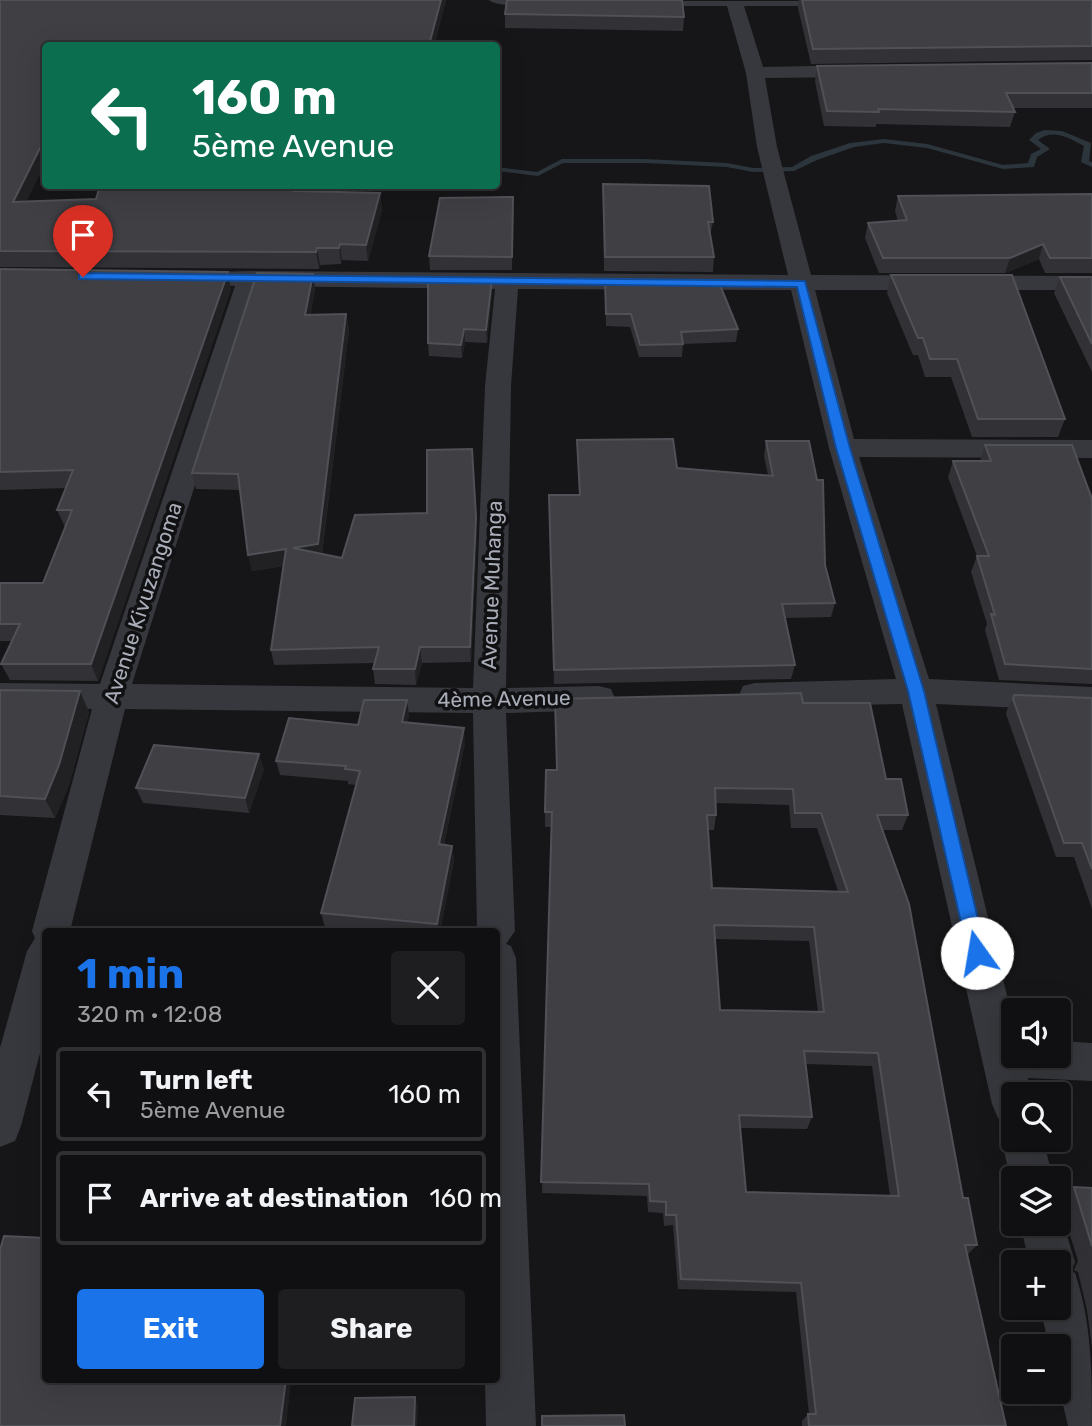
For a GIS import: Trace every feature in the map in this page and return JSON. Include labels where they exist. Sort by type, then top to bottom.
[{"type":"street","points":[[498,0],[575,0]]},
{"type":"street","points":[[614,1],[867,0]]},
{"type":"street","points":[[734,1],[755,73],[767,147],[843,448],[916,691],[1001,1053]]},
{"type":"street","points":[[755,73],[886,71]]},
{"type":"street","points":[[166,278],[802,284],[1092,283]]},
{"type":"street","name":"Avenue Kivuzangoma","points":[[52,928],[112,697],[249,278]]},
{"type":"street","name":"Avenue Muhanga","points":[[496,928],[489,701],[498,386],[507,282]]},
{"type":"street","points":[[843,448],[1092,449]]},
{"type":"street","points":[[723,696],[916,691],[1092,699]]},
{"type":"street","name":"4ème Avenue","points":[[0,695],[489,701],[627,698]]},
{"type":"street","points":[[0,1126],[42,966]]},
{"type":"street","points":[[500,1052],[512,1426]]},
{"type":"street","points":[[1071,1061],[1092,1062]]},
{"type":"street","points":[[1067,1320],[1092,1424]]},
{"type":"building","points":[[0,0],[441,0],[430,42],[42,42],[42,144],[13,202],[96,199],[99,189],[294,189],[380,193],[366,245],[340,244],[339,248],[317,248],[316,252],[0,251]]},
{"type":"building","points":[[507,0],[682,0],[684,17],[505,14]]},
{"type":"building","points":[[802,0],[1092,0],[1092,46],[813,49]]},
{"type":"building","points":[[1092,63],[1092,93],[1006,93],[1015,112],[878,109],[879,112],[827,111],[817,66]]},
{"type":"building","points":[[603,184],[709,186],[713,222],[708,222],[714,257],[605,257]]},
{"type":"building","points":[[1092,194],[1092,258],[1050,258],[1043,244],[1010,258],[883,258],[868,223],[907,220],[898,196]]},
{"type":"building","points":[[513,197],[512,257],[429,256],[440,198]]},
{"type":"building","points":[[0,269],[228,272],[91,664],[1,664],[20,624],[0,624],[0,583],[43,583],[72,510],[57,510],[73,470],[0,472]]},
{"type":"building","points":[[257,273],[313,274],[305,315],[346,314],[318,544],[293,548],[342,558],[355,515],[427,513],[427,450],[472,449],[476,517],[470,647],[420,647],[415,669],[373,669],[379,647],[271,650],[286,549],[248,555],[238,474],[192,473]]},
{"type":"building","points":[[891,275],[1012,275],[1065,419],[978,419],[957,359],[930,359],[923,338],[918,338]]},
{"type":"building","points":[[1060,277],[1092,277],[1092,344]]},
{"type":"building","points":[[428,278],[492,279],[486,330],[464,329],[461,345],[428,343]]},
{"type":"building","points":[[605,280],[718,280],[738,329],[681,332],[683,344],[640,345],[631,314],[606,314]]},
{"type":"building","points":[[673,439],[677,468],[773,476],[766,441],[809,441],[817,480],[823,480],[825,565],[835,603],[782,604],[795,665],[554,670],[549,495],[580,495],[577,440]]},
{"type":"building","points":[[985,445],[1072,445],[1092,499],[1092,669],[1005,664],[991,614],[995,615],[977,556],[989,556],[953,461],[991,461]]},
{"type":"building","points":[[0,690],[80,691],[59,765],[45,799],[0,796]]},
{"type":"building","points":[[801,693],[803,703],[870,703],[886,779],[901,779],[908,815],[877,815],[909,904],[963,1198],[968,1198],[977,1245],[965,1245],[1006,1426],[809,1426],[808,1414],[816,1414],[801,1283],[681,1279],[676,1215],[666,1215],[666,1202],[650,1201],[649,1184],[541,1182],[552,812],[545,812],[546,770],[557,770],[555,699]],"holes":[[[715,788],[793,789],[795,813],[821,813],[848,892],[712,888],[707,815],[716,815]],[[714,925],[814,927],[824,1012],[720,1010]],[[804,1051],[878,1053],[899,1196],[746,1192],[739,1115],[812,1117]]]},
{"type":"building","points":[[1014,695],[1092,698],[1092,869],[1082,843],[1064,843],[1013,699]]},
{"type":"building","points":[[364,700],[407,700],[402,722],[464,728],[439,844],[452,846],[437,924],[321,913],[360,771],[345,769],[346,766],[276,761],[289,718],[358,725]]},
{"type":"building","points":[[154,745],[259,754],[245,798],[136,788]]},
{"type":"building","points":[[1074,1187],[1092,1188],[1092,1246]]},
{"type":"building","points":[[4,1236],[42,1238],[42,1383],[285,1383],[280,1426],[0,1426],[0,1250]]},
{"type":"building","points":[[415,1397],[414,1426],[352,1426],[355,1398]]},
{"type":"building","points":[[624,1415],[625,1426],[542,1426],[542,1416]]},
{"type":"waterway","points":[[500,169],[538,174],[562,161],[645,161],[727,165],[753,170],[794,169],[814,158],[853,145],[884,141],[927,146],[1003,167],[1031,165],[1034,156],[1046,149],[1033,140],[1045,132],[1067,135],[1088,145],[1085,162],[1092,165]]},
{"type":"route","points":[[83,277],[802,284],[843,448],[916,691],[977,953]]}]
